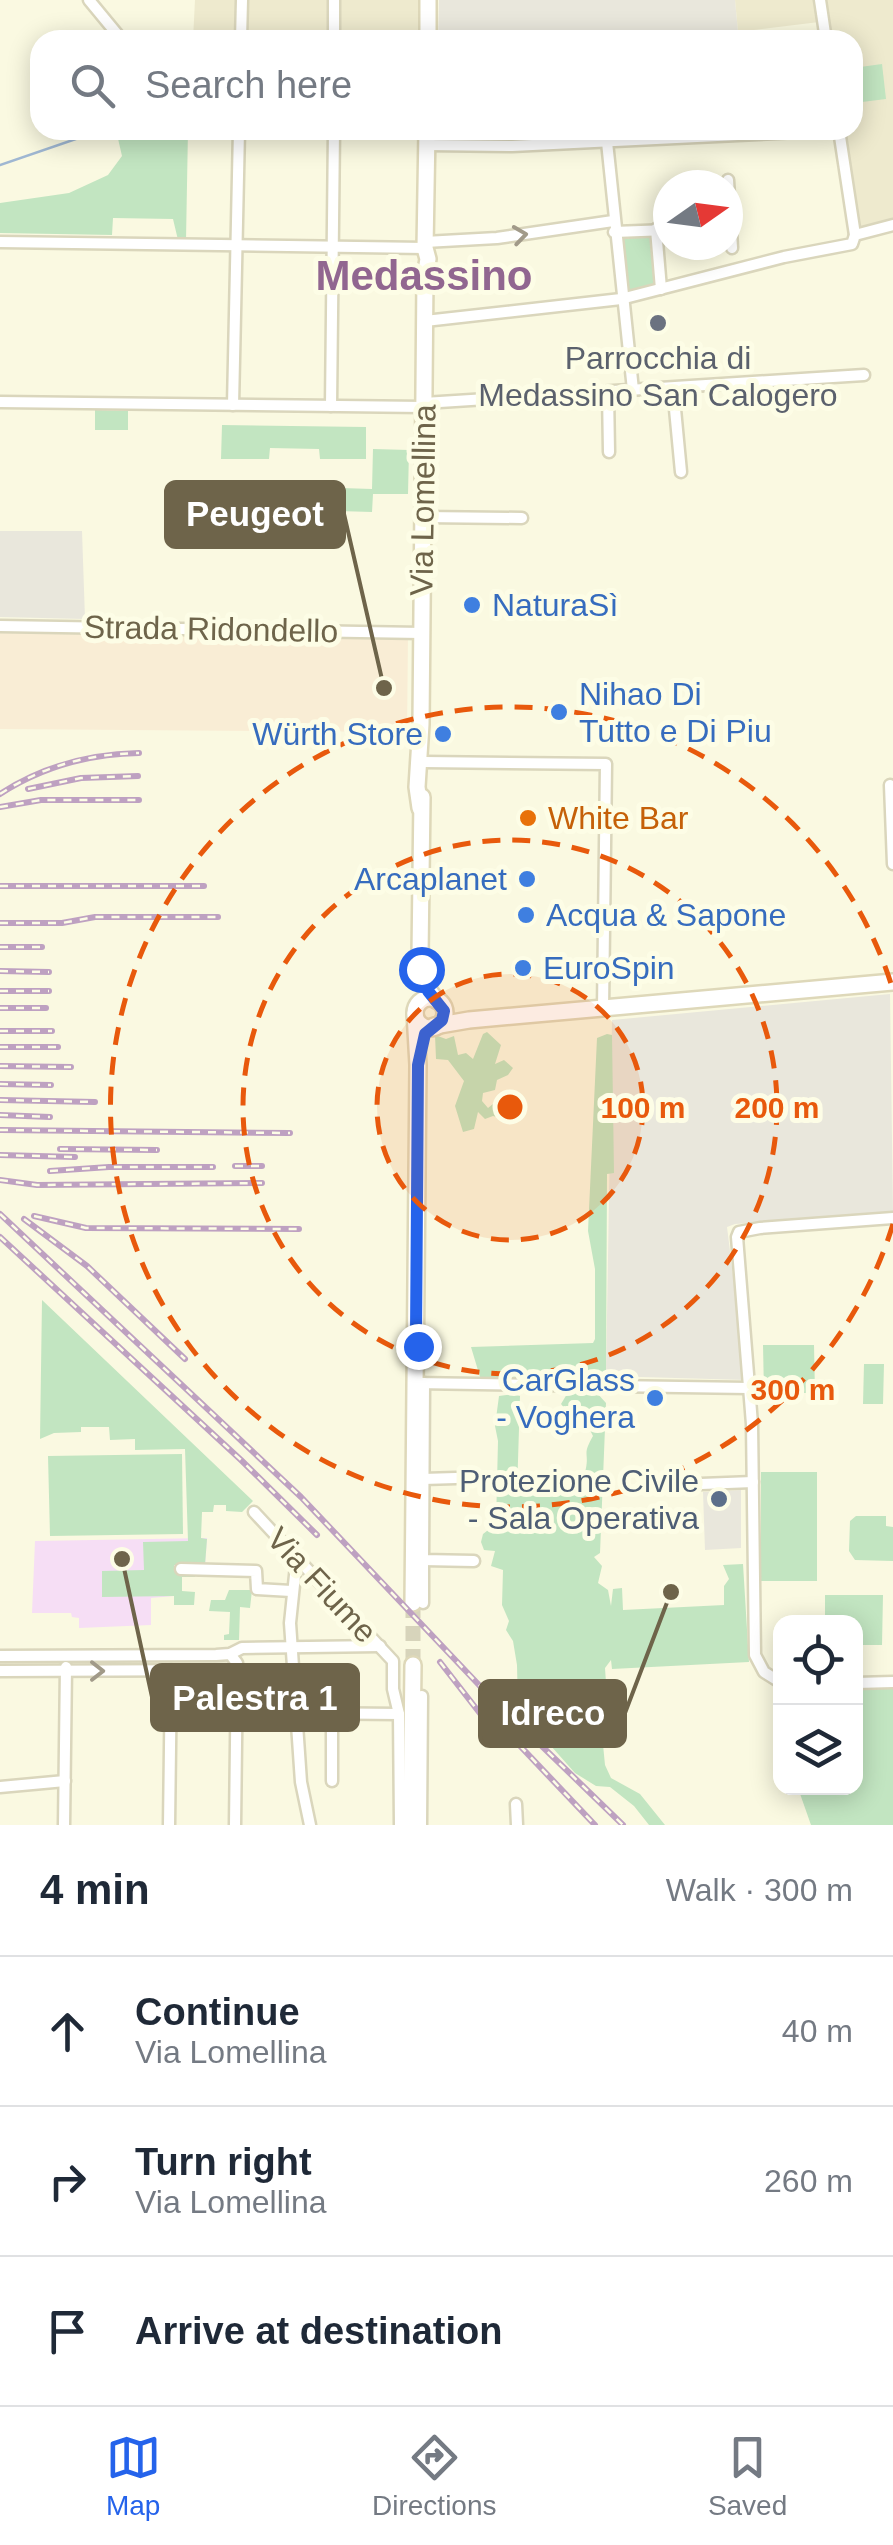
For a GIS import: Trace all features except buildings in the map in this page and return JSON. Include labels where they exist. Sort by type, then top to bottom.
[{"type":"main road","points":[[428,0],[428,30]]},
{"type":"main road","name":"Via Lomellina","points":[[420,808],[417,787],[421,724],[427,140]]},
{"type":"main road","name":"Via Lomellina","points":[[418,1065],[422,1040],[444,1016],[440,1003],[422,978],[421,724]]},
{"type":"main road","name":"Via Lomellina","points":[[418,1603],[418,1065],[414,969],[419,917]]},
{"type":"main road","points":[[469,1020],[426,999],[416,1010],[419,1022],[433,1027],[469,1020],[893,982]]},
{"type":"main road","points":[[411,1825],[413,1664]]},
{"type":"street","points":[[89,0],[114,30]]},
{"type":"street","points":[[241,30],[242,0]]},
{"type":"street","points":[[334,0],[334,30]]},
{"type":"street","points":[[820,0],[824,30]]},
{"type":"street","points":[[234,405],[239,140]]},
{"type":"street","points":[[332,406],[334,140]]},
{"type":"street","points":[[517,140],[646,140]]},
{"type":"street","points":[[425,321],[620,299],[852,244],[856,235],[840,140]]},
{"type":"street","points":[[607,142],[632,390]]},
{"type":"street","points":[[856,235],[893,225]]},
{"type":"street","points":[[0,242],[425,246],[614,226],[653,229]]},
{"type":"street","points":[[661,260],[661,288]]},
{"type":"street","points":[[742,260],[747,267]]},
{"type":"street","points":[[0,402],[424,405],[864,376]]},
{"type":"street","points":[[673,388],[681,472]]},
{"type":"street","points":[[608,392],[608,452]]},
{"type":"street","points":[[423,517],[522,518]]},
{"type":"street","name":"Strada Ridondello","points":[[0,626],[422,633]]},
{"type":"street","points":[[424,762],[606,764],[602,1008]]},
{"type":"street","points":[[890,786],[893,864]]},
{"type":"street","points":[[773,1678],[764,1672],[755,1656],[749,1388],[736,1237],[739,1232],[893,1218]]},
{"type":"street","points":[[420,1383],[749,1388]]},
{"type":"street","name":"Via Lomellina","points":[[418,1603],[423,1560],[420,1383]]},
{"type":"street","points":[[423,1478],[456,1478]]},
{"type":"street","points":[[675,1485],[753,1482]]},
{"type":"street","name":"Via Fiume","points":[[254,1512],[391,1658],[399,1714]]},
{"type":"street","points":[[297,1556],[291,1591],[292,1648],[302,1782],[310,1825]]},
{"type":"street","points":[[423,1560],[474,1561]]},
{"type":"street","points":[[181,1569],[256,1572],[257,1589],[291,1591]]},
{"type":"street","points":[[0,1656],[230,1654],[242,1648],[380,1646]]},
{"type":"street","points":[[230,1654],[236,1659],[235,1825]]},
{"type":"street","points":[[64,1825],[66,1656]]},
{"type":"street","points":[[170,1825],[171,1670]]},
{"type":"street","points":[[0,1671],[226,1670],[236,1674]]},
{"type":"street","points":[[863,1683],[893,1682]]},
{"type":"street","points":[[421,1825],[422,1696]]},
{"type":"street","points":[[297,1713],[399,1714],[400,1825]]},
{"type":"street","points":[[332,1714],[332,1781]]},
{"type":"street","points":[[236,1716],[279,1717]]},
{"type":"street","points":[[0,1787],[65,1781]]},
{"type":"street","points":[[516,1804],[517,1825]]},
{"type":"shaded area","points":[[195,0],[238,0],[239,30],[194,30]]},
{"type":"shaded area","points":[[244,0],[329,0],[328,30],[244,30]]},
{"type":"shaded area","points":[[337,0],[423,0],[422,30],[336,30]]},
{"type":"shaded area","points":[[439,0],[735,0],[738,30],[438,30]]},
{"type":"shaded area","points":[[735,0],[816,0],[819,22],[738,30]]},
{"type":"shaded area","points":[[823,0],[893,0],[893,220],[859,228],[843,140],[863,140],[863,30],[827,30]]},
{"type":"shaded area","points":[[0,531],[82,531],[85,619],[0,617]]},
{"type":"shaded area","points":[[0,631],[408,637],[407,732],[0,729]]},
{"type":"shaded area","points":[[890,994],[893,1213],[727,1227],[746,1380],[606,1376],[612,1020]]},
{"type":"shaded area","points":[[741,1490],[741,1548],[705,1550],[703,1492]]},
{"type":"shaded area","points":[[207,1538],[205,1566],[175,1565],[174,1596],[151,1598],[151,1625],[79,1628],[79,1618],[71,1613],[32,1613],[35,1541]]},
{"type":"green space","points":[[882,64],[886,99],[863,102],[863,67]]},
{"type":"green space","points":[[118,140],[188,140],[186,240],[178,240],[173,219],[113,218],[112,235],[0,233],[0,203],[69,193],[108,175],[122,156]]},
{"type":"green space","points":[[653,233],[658,284],[624,293],[619,235]]},
{"type":"green space","points":[[95,410],[128,411],[128,430],[95,430]]},
{"type":"green space","points":[[222,425],[366,427],[366,459],[320,459],[319,449],[270,448],[269,459],[221,459]]},
{"type":"green space","points":[[373,449],[409,450],[408,494],[373,494],[372,512],[338,511],[337,524],[288,523],[288,509],[224,505],[224,486],[290,486],[302,480],[311,487],[372,489]]},
{"type":"green space","points":[[487,1032],[501,1045],[495,1064],[504,1060],[513,1068],[497,1080],[495,1090],[483,1093],[482,1101],[488,1108],[499,1099],[506,1115],[504,1119],[485,1119],[478,1112],[474,1129],[463,1132],[455,1106],[464,1081],[448,1060],[436,1059],[435,1035],[446,1039],[454,1036],[458,1055],[466,1053],[473,1059]]},
{"type":"green space","points":[[612,1035],[614,1173],[607,1174],[606,1379],[480,1377],[471,1347],[593,1343],[595,1339],[595,1269],[588,1231],[597,1038]]},
{"type":"green space","points":[[42,1300],[253,1501],[242,1512],[214,1505],[213,1512],[202,1512],[201,1538],[207,1539],[205,1565],[174,1565],[175,1572],[195,1573],[195,1577],[182,1577],[182,1591],[195,1592],[194,1605],[174,1605],[174,1596],[102,1597],[102,1571],[144,1570],[143,1542],[188,1541],[185,1449],[135,1450],[135,1439],[110,1440],[109,1427],[81,1427],[81,1432],[54,1433],[40,1439]]},
{"type":"green space","points":[[763,1345],[814,1345],[815,1393],[764,1393]]},
{"type":"green space","points":[[864,1364],[884,1364],[883,1404],[863,1404]]},
{"type":"green space","points":[[597,1393],[606,1403],[600,1553],[594,1557],[602,1566],[598,1583],[608,1590],[611,1606],[613,1589],[622,1588],[623,1610],[724,1605],[724,1586],[729,1579],[723,1565],[743,1564],[749,1662],[612,1669],[611,1660],[605,1668],[608,1712],[601,1724],[605,1765],[611,1778],[640,1794],[665,1825],[649,1825],[634,1806],[610,1787],[596,1786],[575,1773],[518,1709],[517,1665],[502,1605],[503,1570],[491,1566],[495,1551],[484,1550],[481,1542],[483,1534],[496,1524],[495,1426],[499,1396],[520,1396],[517,1493],[580,1493],[593,1436],[586,1412],[566,1410],[561,1404],[567,1394]]},
{"type":"green space","points":[[182,1454],[183,1534],[50,1536],[48,1456]]},
{"type":"green space","points":[[761,1472],[817,1472],[817,1581],[761,1581]]},
{"type":"green space","points":[[856,1516],[886,1516],[886,1526],[893,1527],[893,1561],[855,1560],[849,1551],[850,1521]]},
{"type":"green space","points":[[229,1590],[252,1590],[250,1608],[240,1607],[239,1640],[224,1640],[224,1635],[229,1634],[230,1612],[209,1611],[211,1600],[225,1600]]},
{"type":"green space","points":[[825,1595],[883,1595],[882,1645],[863,1645],[863,1615],[825,1615]]},
{"type":"green space","points":[[863,1689],[893,1689],[893,1825],[811,1825],[800,1795],[863,1795]]},
{"type":"waterway","points":[[0,165],[73,140]]},
{"type":"tunnel","points":[[413,1603],[413,1665]]},
{"type":"railway","points":[[0,794],[66,763],[139,753]]},
{"type":"railway","points":[[28,789],[81,778],[138,776]]},
{"type":"railway","points":[[0,807],[41,800],[139,800]]},
{"type":"railway","points":[[0,886],[204,886]]},
{"type":"railway","points":[[0,923],[62,923],[95,917],[218,917]]},
{"type":"railway","points":[[0,947],[42,947]]},
{"type":"railway","points":[[0,971],[49,972]]},
{"type":"railway","points":[[0,991],[49,991]]},
{"type":"railway","points":[[0,1008],[46,1008]]},
{"type":"railway","points":[[0,1031],[52,1031]]},
{"type":"railway","points":[[0,1047],[58,1047]]},
{"type":"railway","points":[[0,1066],[71,1067]]},
{"type":"railway","points":[[0,1084],[51,1085]]},
{"type":"railway","points":[[0,1100],[95,1102]]},
{"type":"railway","points":[[0,1115],[50,1117]]},
{"type":"railway","points":[[0,1130],[290,1133]]},
{"type":"railway","points":[[60,1149],[157,1150]]},
{"type":"railway","points":[[0,1155],[75,1157]]},
{"type":"railway","points":[[235,1166],[262,1166]]},
{"type":"railway","points":[[50,1171],[213,1167]]},
{"type":"railway","points":[[0,1180],[37,1185],[262,1183]]},
{"type":"railway","points":[[0,1214],[301,1497],[479,1685],[623,1825]]},
{"type":"railway","points":[[34,1216],[86,1228],[299,1229]]},
{"type":"railway","points":[[24,1219],[87,1266],[185,1359]]},
{"type":"railway","points":[[0,1237],[317,1535]]},
{"type":"railway","points":[[440,1662],[489,1725]]},
{"type":"railway","points":[[487,1711],[595,1825]]},
{"type":"place","name":"Parrocchia di Medassino San Calogero","points":[[658,323]]},
{"type":"place","name":"NaturaSì","points":[[472,605]]},
{"type":"place","name":"Peugeot","points":[[384,688]]},
{"type":"place","name":"Nihao Di Tutto e Di Piu","points":[[559,712]]},
{"type":"place","name":"Würth Store","points":[[443,734]]},
{"type":"place","name":"White Bar","points":[[528,818]]},
{"type":"place","name":"Arcaplanet","points":[[527,879]]},
{"type":"place","name":"Acqua & Sapone","points":[[526,915]]},
{"type":"place","name":"EuroSpin","points":[[523,968]]},
{"type":"place","name":"CarGlass - Voghera","points":[[655,1398]]},
{"type":"place","name":"Protezione Civile - Sala Operativa","points":[[719,1499]]},
{"type":"place","name":"Palestra 1","points":[[122,1559]]},
{"type":"place","name":"Idreco","points":[[671,1592]]},
{"type":"district","name":"Medassino","points":[[424,275]]},
{"type":"route","points":[[418,1346],[418,1065],[425,1034],[444,1016],[441,1004],[424,984],[421,969]]}]
